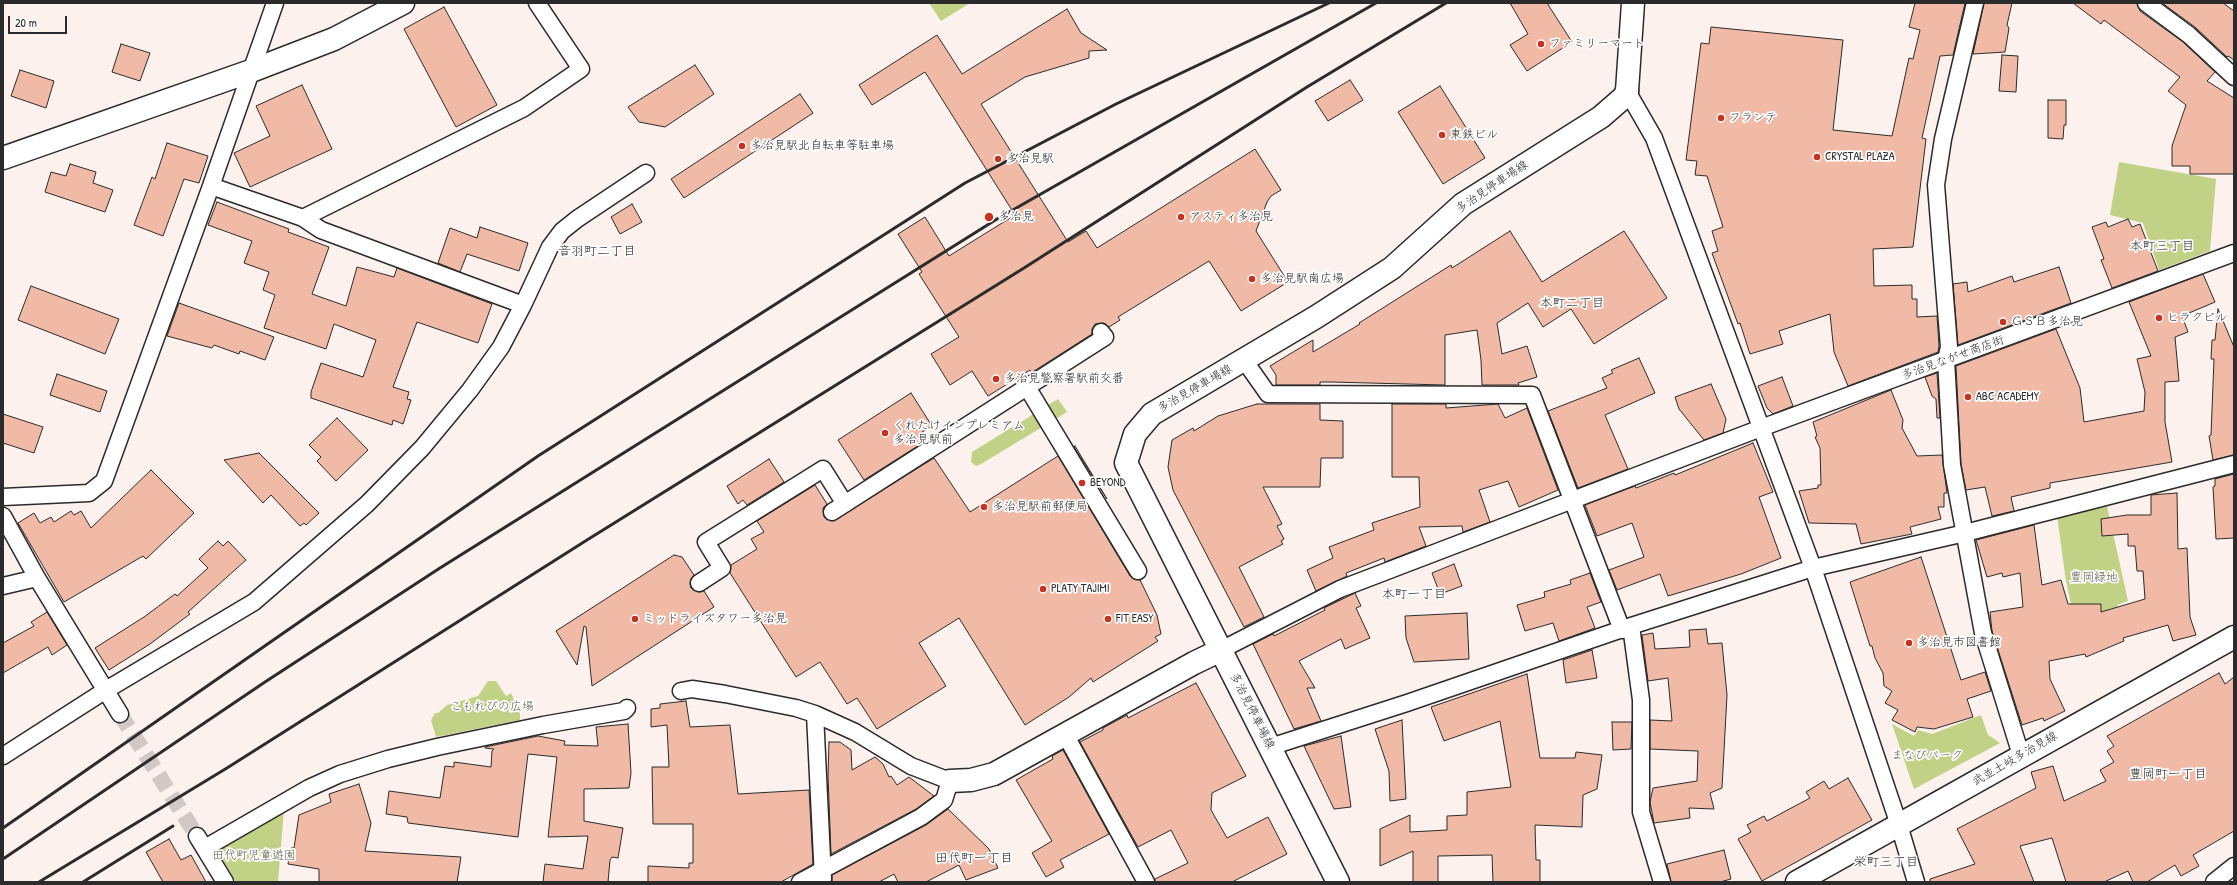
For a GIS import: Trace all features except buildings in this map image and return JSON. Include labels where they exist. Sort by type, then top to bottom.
[{"type":"main road","points":[[3,158],[251,71],[334,39],[403,3]]},
{"type":"main road","points":[[1627,91],[1633,3]]},
{"type":"main road","name":"多治見停車場線","points":[[1338,882],[1126,463],[1135,434],[1152,414],[1244,360],[1392,268],[1463,204],[1602,117],[1624,97],[1627,91]]},
{"type":"main road","name":"武並土岐多治見線","points":[[1797,882],[1900,825],[2021,755],[2234,638]]},
{"type":"main road","points":[[950,781],[971,780],[994,774],[1221,650]]},
{"type":"street","points":[[3,498],[89,493],[104,481],[211,186],[275,3]]},
{"type":"street","points":[[303,218],[524,108],[581,70],[537,3]]},
{"type":"street","points":[[1975,3],[1943,139],[1936,185],[1949,347],[1946,360],[1952,465],[1983,633],[2021,755]]},
{"type":"street","points":[[2146,3],[2189,35],[2234,77]]},
{"type":"street","points":[[1627,91],[1654,138],[1813,568],[1900,825],[1916,882]]},
{"type":"street","points":[[3,756],[106,690],[254,602],[366,504],[422,448],[470,390],[501,347],[524,305],[550,247],[562,231],[577,219],[646,173]]},
{"type":"street","points":[[211,186],[303,218],[321,230],[524,305]]},
{"type":"street","name":"多治見ながせ商店街","points":[[1221,650],[1340,590],[1573,502],[1761,428],[2234,253]]},
{"type":"street","points":[[698,583],[722,568],[706,542],[823,469],[838,508],[1105,337],[1101,332]]},
{"type":"street","points":[[1244,360],[1268,394],[1532,395],[1573,502],[1627,628],[1641,700],[1641,812],[1662,882]]},
{"type":"street","points":[[1027,387],[1138,571]]},
{"type":"street","points":[[1270,747],[1400,706],[1627,628],[1813,568],[1965,532],[2234,464]]},
{"type":"street","points":[[3,516],[37,578],[120,714]]},
{"type":"street","points":[[3,586],[37,578]]},
{"type":"street","points":[[681,690],[692,689],[725,694],[796,708],[815,714],[856,732],[911,766],[950,781],[944,800],[921,817],[823,876],[800,882]]},
{"type":"street","points":[[225,882],[201,842],[340,774],[388,759],[437,747],[543,725],[624,711],[627,708]]},
{"type":"street","points":[[815,714],[823,876]]},
{"type":"street","points":[[1065,734],[1146,882]]},
{"type":"street","points":[[2214,882],[2234,866]]},
{"type":"green space","points":[[929,3],[970,3],[941,21]]},
{"type":"green space","points":[[2119,162],[2216,179],[2210,251],[2159,270],[2143,223],[2110,215]]},
{"type":"green space","points":[[1058,399],[1067,412],[981,464],[976,466],[971,462],[972,452]]},
{"type":"green space","name":"豊岡緑地","points":[[2107,506],[2128,601],[2117,605],[2119,616],[2077,631],[2066,581],[2057,516]]},
{"type":"green space","name":"こもれびの広場","points":[[488,681],[496,681],[506,696],[511,693],[520,713],[520,720],[436,737],[431,720],[435,713],[438,713],[447,705],[478,696]]},
{"type":"green space","name":"まなびパーク","points":[[1981,715],[1988,735],[2000,743],[1914,789],[1892,724],[1914,736],[1918,730],[1932,734]]},
{"type":"green space","name":"田代町児童遊園","points":[[284,810],[278,882],[236,882],[221,857],[222,843]]},
{"type":"tunnel","points":[[120,714],[197,836]]},
{"type":"railway","points":[[3,828],[538,456],[965,183],[1116,104],[1329,3]]},
{"type":"railway","points":[[3,859],[265,682],[440,568],[997,219],[1376,3]]},
{"type":"railway","points":[[39,882],[227,768],[587,540],[1024,268],[1307,87],[1446,3]]},
{"type":"railway","points":[[83,882],[173,826]]},
{"type":"place","name":"ファミリーマート","points":[[1541,44]]},
{"type":"place","name":"フランテ","points":[[1721,118]]},
{"type":"place","name":"東鉄ビル","points":[[1442,135]]},
{"type":"place","name":"多治見駅北自転車等駐車場","points":[[742,146]]},
{"type":"place","name":"CRYSTAL PLAZA","points":[[1817,157]]},
{"type":"place","name":"多治見駅","points":[[998,159]]},
{"type":"place","name":"多治見","points":[[989,217]]},
{"type":"place","name":"アスティ多治見","points":[[1181,217]]},
{"type":"place","name":"多治見駅南広場","points":[[1252,279]]},
{"type":"place","name":"ヒラクビル","points":[[2159,318]]},
{"type":"place","name":"ＧＳＢ多治見","points":[[2003,322]]},
{"type":"place","name":"多治見警察署駅前交番","points":[[996,379]]},
{"type":"place","name":"ABC ACADEMY","points":[[1968,397]]},
{"type":"place","name":"くれたけインプレミアム 多治見駅前","points":[[885,433]]},
{"type":"place","name":"BEYOND","points":[[1082,483]]},
{"type":"place","name":"多治見駅前郵便局","points":[[984,507]]},
{"type":"place","name":"PLATY TAJIMI","points":[[1043,589]]},
{"type":"place","name":"ミッドライズタワー多治見","points":[[635,619]]},
{"type":"place","name":"FIT EASY","points":[[1108,619]]},
{"type":"place","name":"多治見市図書館","points":[[1909,643]]},
{"type":"district","name":"本町三丁目","points":[[2162,247]]},
{"type":"district","name":"音羽町二丁目","points":[[597,252]]},
{"type":"district","name":"本町二丁目","points":[[1572,304]]},
{"type":"district","name":"本町一丁目","points":[[1414,595]]},
{"type":"district","name":"豊岡町一丁目","points":[[2168,775]]},
{"type":"district","name":"田代町一丁目","points":[[974,859]]},
{"type":"district","name":"栄町三丁目","points":[[1886,863]]}]
